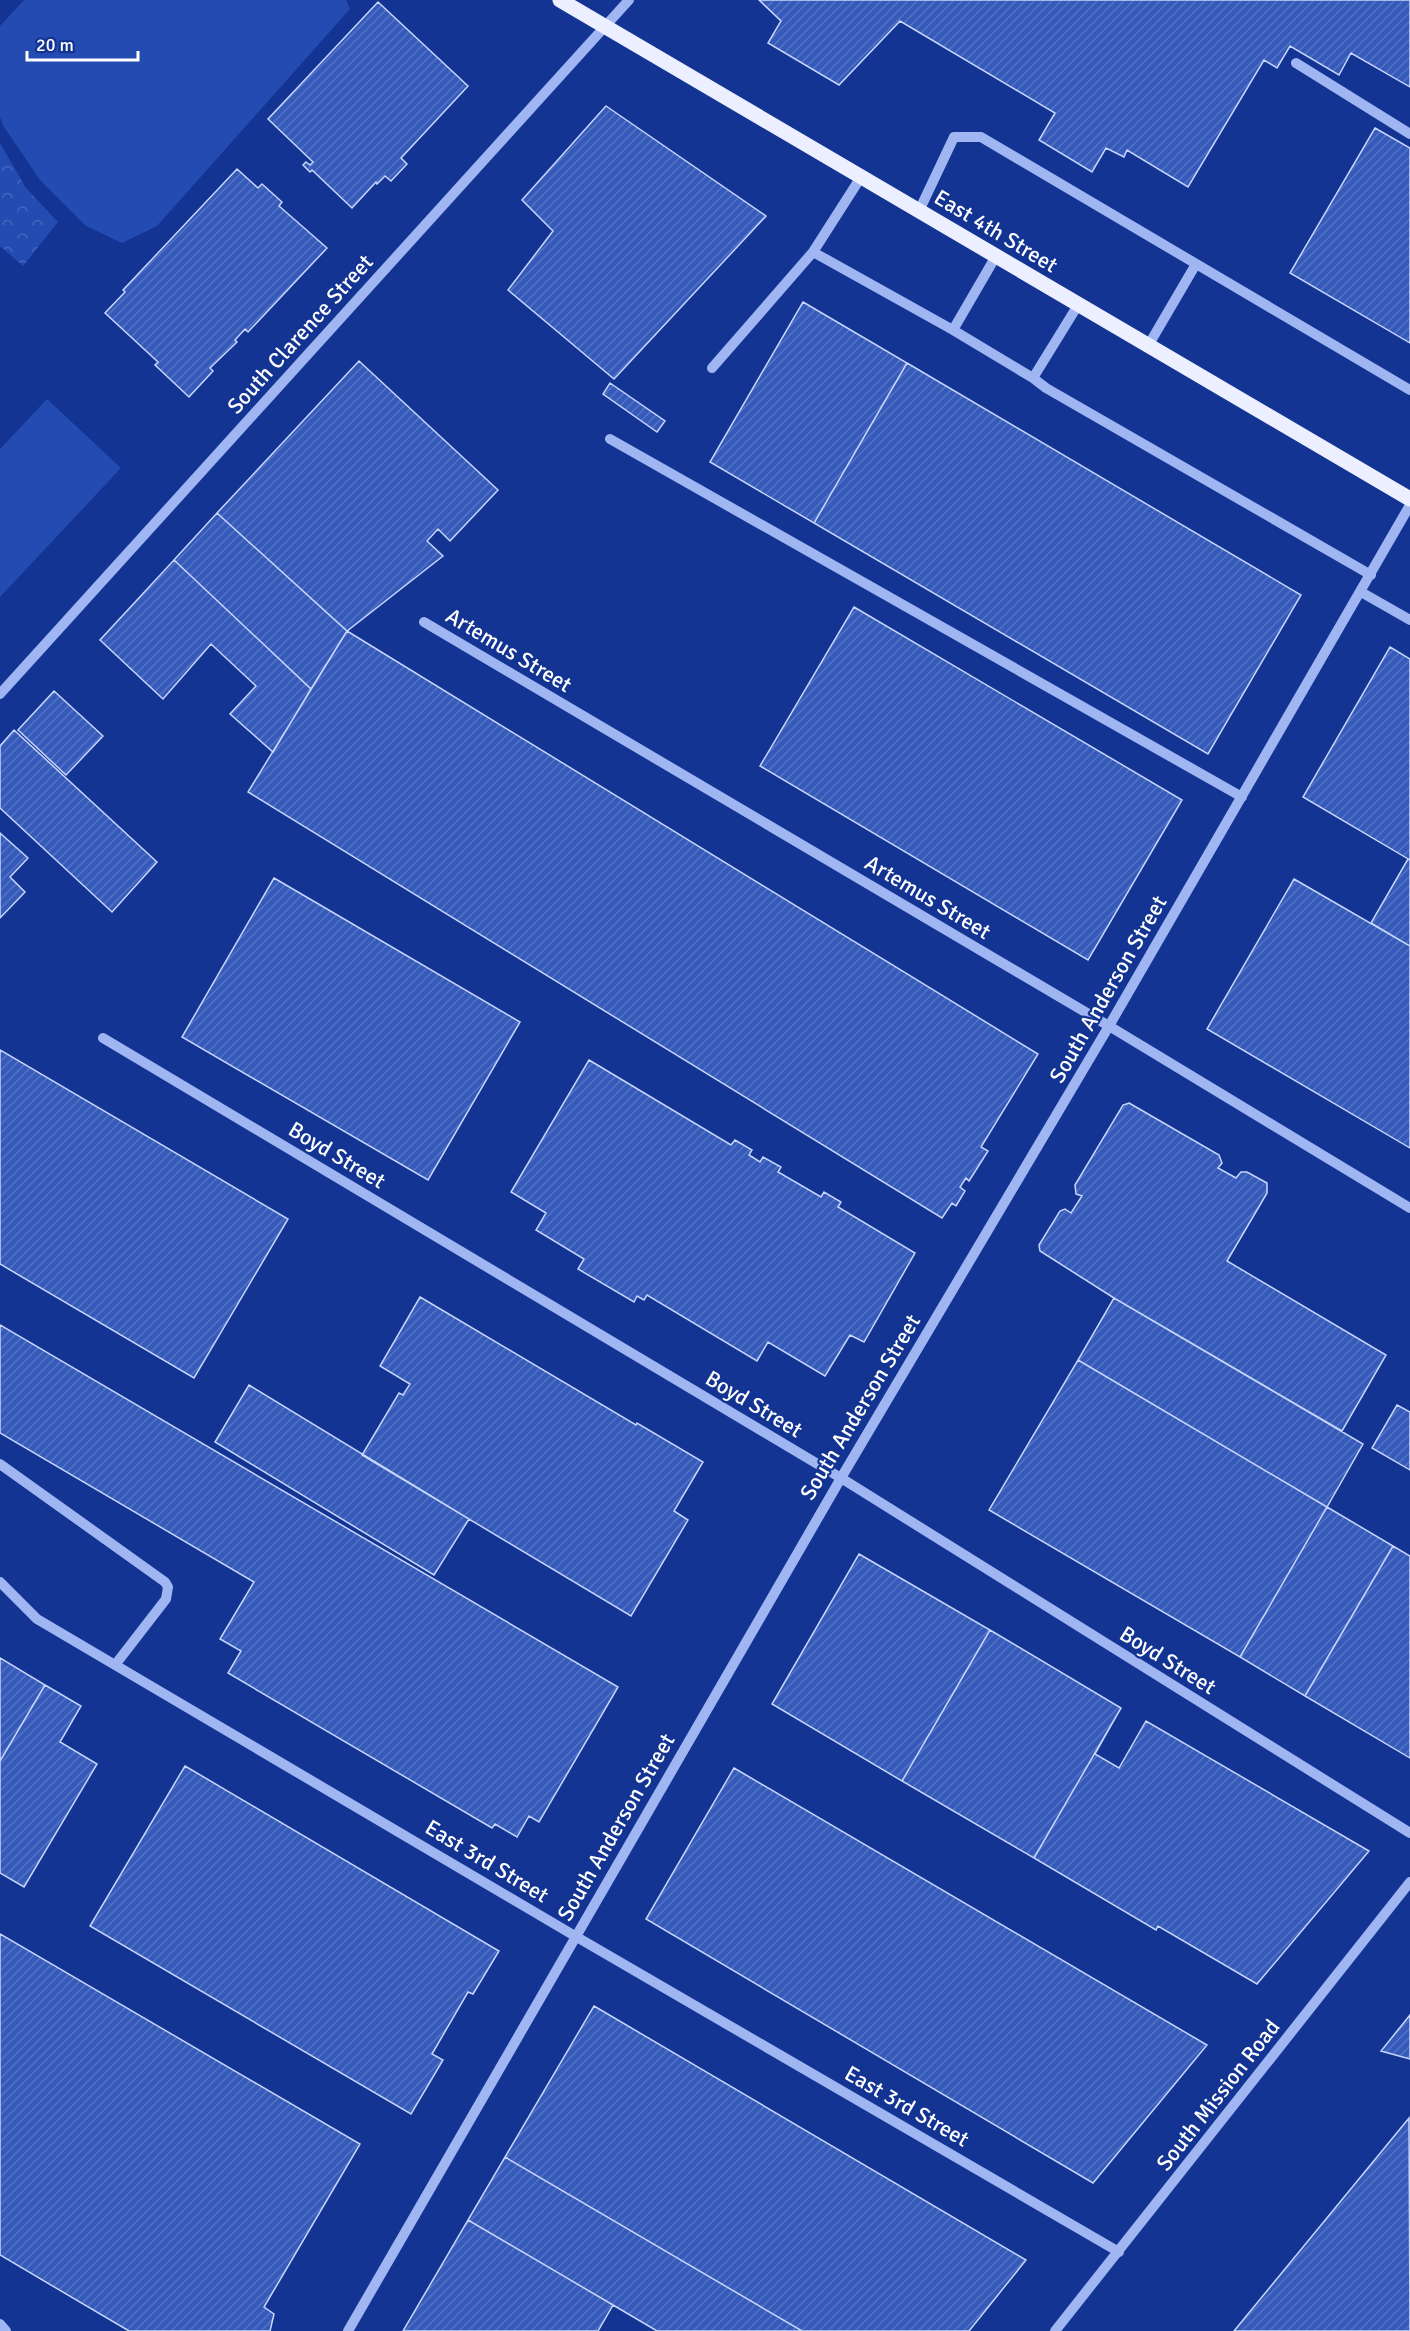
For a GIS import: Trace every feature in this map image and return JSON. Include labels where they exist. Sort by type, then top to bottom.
[{"type":"main road","name":"East 4th Street","points":[[560,0],[1410,499]]},
{"type":"street","name":"South Clarence Street","points":[[0,694],[629,0]]},
{"type":"street","points":[[1296,63],[1410,134]]},
{"type":"street","points":[[919,211],[954,137],[981,137],[1410,390]]},
{"type":"street","points":[[712,368],[813,252],[861,177]]},
{"type":"street","points":[[813,252],[953,330],[1046,388],[1371,575]]},
{"type":"street","points":[[953,330],[996,256]]},
{"type":"street","points":[[1148,346],[1196,264]]},
{"type":"street","points":[[1033,378],[1078,305]]},
{"type":"street","points":[[610,439],[1242,797]]},
{"type":"street","name":"South Anderson Street","points":[[348,2331],[841,1478],[1109,1026],[1410,505]]},
{"type":"street","points":[[1361,592],[1410,620]]},
{"type":"street","name":"Artemus Street","points":[[424,622],[1109,1026],[1410,1208]]},
{"type":"street","name":"Boyd Street","points":[[103,1038],[841,1478],[1410,1833]]},
{"type":"street","points":[[0,1464],[165,1582],[168,1587],[166,1599],[115,1665]]},
{"type":"street","name":"East 3rd Street","points":[[0,1582],[37,1619],[575,1936],[1119,2252]]},
{"type":"street","name":"South Mission Road","points":[[1055,2331],[1410,1882]]},
{"type":"street","points":[[0,2324],[6,2331]]},
{"type":"green space","points":[[24,0],[346,0],[350,9],[157,226],[122,243],[86,226],[40,180],[4,127],[0,117],[0,26]]},
{"type":"green space","points":[[0,143],[26,188],[58,222],[23,266],[0,246]]},
{"type":"green space","points":[[47,399],[121,468],[0,597],[0,449]]},
{"type":"building","points":[[759,0],[1410,0],[1410,87],[1351,53],[1339,75],[1290,46],[1277,68],[1264,60],[1188,187],[1127,150],[1124,157],[1106,148],[1092,172],[1039,140],[1055,113],[900,21],[839,85],[768,43],[781,21]]},
{"type":"building","points":[[378,2],[468,86],[401,158],[407,164],[391,181],[385,176],[377,184],[376,182],[352,208],[312,170],[310,172],[303,165],[306,162],[310,165],[313,162],[268,119]]},
{"type":"building","points":[[606,106],[766,216],[614,379],[508,290],[553,231],[522,200]]},
{"type":"building","points":[[1375,128],[1410,148],[1410,343],[1290,273]]},
{"type":"building","points":[[237,169],[258,188],[262,184],[282,202],[279,206],[327,248],[248,332],[245,329],[235,340],[237,342],[210,368],[213,371],[189,397],[155,365],[158,362],[105,313],[125,292],[123,290]]},
{"type":"building","points":[[803,302],[907,363],[814,523],[710,462]]},
{"type":"building","points":[[359,361],[498,490],[450,541],[438,529],[427,541],[443,556],[347,631],[217,513]]},
{"type":"building","points":[[907,363],[1301,595],[1208,754],[814,523]]},
{"type":"building","points":[[610,383],[665,421],[657,432],[603,394]]},
{"type":"building","points":[[217,513],[347,631],[311,689],[174,560]]},
{"type":"building","points":[[174,560],[311,689],[273,752],[230,714],[256,686],[211,644],[163,699],[100,640]]},
{"type":"building","points":[[854,607],[1182,800],[1088,960],[760,766]]},
{"type":"building","points":[[347,631],[1038,1054],[981,1147],[988,1151],[969,1181],[966,1178],[960,1187],[965,1191],[956,1206],[952,1203],[942,1218],[248,792]]},
{"type":"building","points":[[1390,647],[1410,659],[1410,860],[1303,797]]},
{"type":"building","points":[[54,691],[103,736],[66,775],[18,730]]},
{"type":"building","points":[[14,730],[157,862],[112,912],[0,808],[0,746]]},
{"type":"building","points":[[0,833],[28,858],[10,877],[25,892],[0,918]]},
{"type":"building","points":[[1408,859],[1410,860],[1410,946],[1371,923]]},
{"type":"building","points":[[274,878],[520,1022],[428,1180],[182,1037]]},
{"type":"building","points":[[1294,879],[1410,946],[1410,1148],[1207,1029]]},
{"type":"building","points":[[0,1050],[288,1219],[194,1378],[0,1264]]},
{"type":"building","points":[[589,1060],[731,1145],[735,1140],[752,1150],[749,1155],[760,1162],[763,1157],[781,1167],[778,1172],[821,1197],[824,1192],[841,1202],[838,1207],[915,1253],[864,1342],[850,1335],[825,1376],[768,1342],[757,1361],[647,1295],[644,1300],[637,1296],[634,1302],[578,1269],[584,1259],[536,1230],[546,1213],[511,1192]]},
{"type":"building","points":[[1129,1103],[1219,1155],[1222,1163],[1218,1168],[1236,1178],[1241,1172],[1247,1172],[1267,1183],[1267,1193],[1227,1261],[1386,1355],[1342,1431],[1114,1298],[1040,1251],[1039,1245],[1060,1211],[1065,1209],[1071,1213],[1082,1196],[1076,1194],[1075,1185],[1123,1105]]},
{"type":"building","points":[[420,1297],[703,1462],[674,1511],[688,1520],[631,1616],[362,1455],[399,1393],[403,1395],[410,1384],[380,1366]]},
{"type":"building","points":[[1114,1298],[1363,1444],[1327,1507],[1078,1360]]},
{"type":"building","points":[[0,1325],[618,1687],[539,1822],[529,1816],[517,1837],[495,1824],[492,1828],[228,1673],[241,1651],[220,1639],[254,1582],[0,1433]]},
{"type":"building","points":[[1078,1360],[1327,1507],[1240,1657],[989,1510]]},
{"type":"building","points":[[249,1385],[469,1519],[434,1575],[215,1442]]},
{"type":"building","points":[[1397,1405],[1410,1412],[1410,1470],[1372,1448]]},
{"type":"building","points":[[1327,1507],[1393,1546],[1305,1696],[1240,1657]]},
{"type":"building","points":[[1393,1546],[1410,1556],[1410,1758],[1305,1696]]},
{"type":"building","points":[[859,1554],[990,1630],[902,1781],[772,1704]]},
{"type":"building","points":[[990,1630],[1121,1708],[1034,1858],[902,1781]]},
{"type":"building","points":[[0,1658],[45,1685],[0,1761]]},
{"type":"building","points":[[45,1685],[81,1706],[60,1742],[97,1764],[24,1887],[0,1873],[0,1761]]},
{"type":"building","points":[[1121,1708],[1095,1754],[1119,1768],[1146,1721],[1369,1851],[1257,1984],[1158,1926],[1156,1930],[1034,1858]]},
{"type":"building","points":[[185,1766],[499,1951],[473,1994],[468,1992],[432,2054],[443,2060],[411,2114],[90,1926]]},
{"type":"building","points":[[734,1768],[1207,2045],[1093,2183],[646,1919]]},
{"type":"building","points":[[0,1934],[360,2144],[264,2307],[274,2314],[270,2331],[129,2331],[0,2255]]},
{"type":"building","points":[[594,2006],[1026,2260],[969,2331],[802,2331],[505,2157]]},
{"type":"building","points":[[1410,2015],[1410,2059],[1381,2051]]},
{"type":"building","points":[[1409,2118],[1410,2331],[1234,2331],[1400,2129]]},
{"type":"building","points":[[505,2157],[802,2331],[657,2331],[468,2220]]},
{"type":"building","points":[[468,2220],[613,2305],[598,2331],[403,2331]]}]
